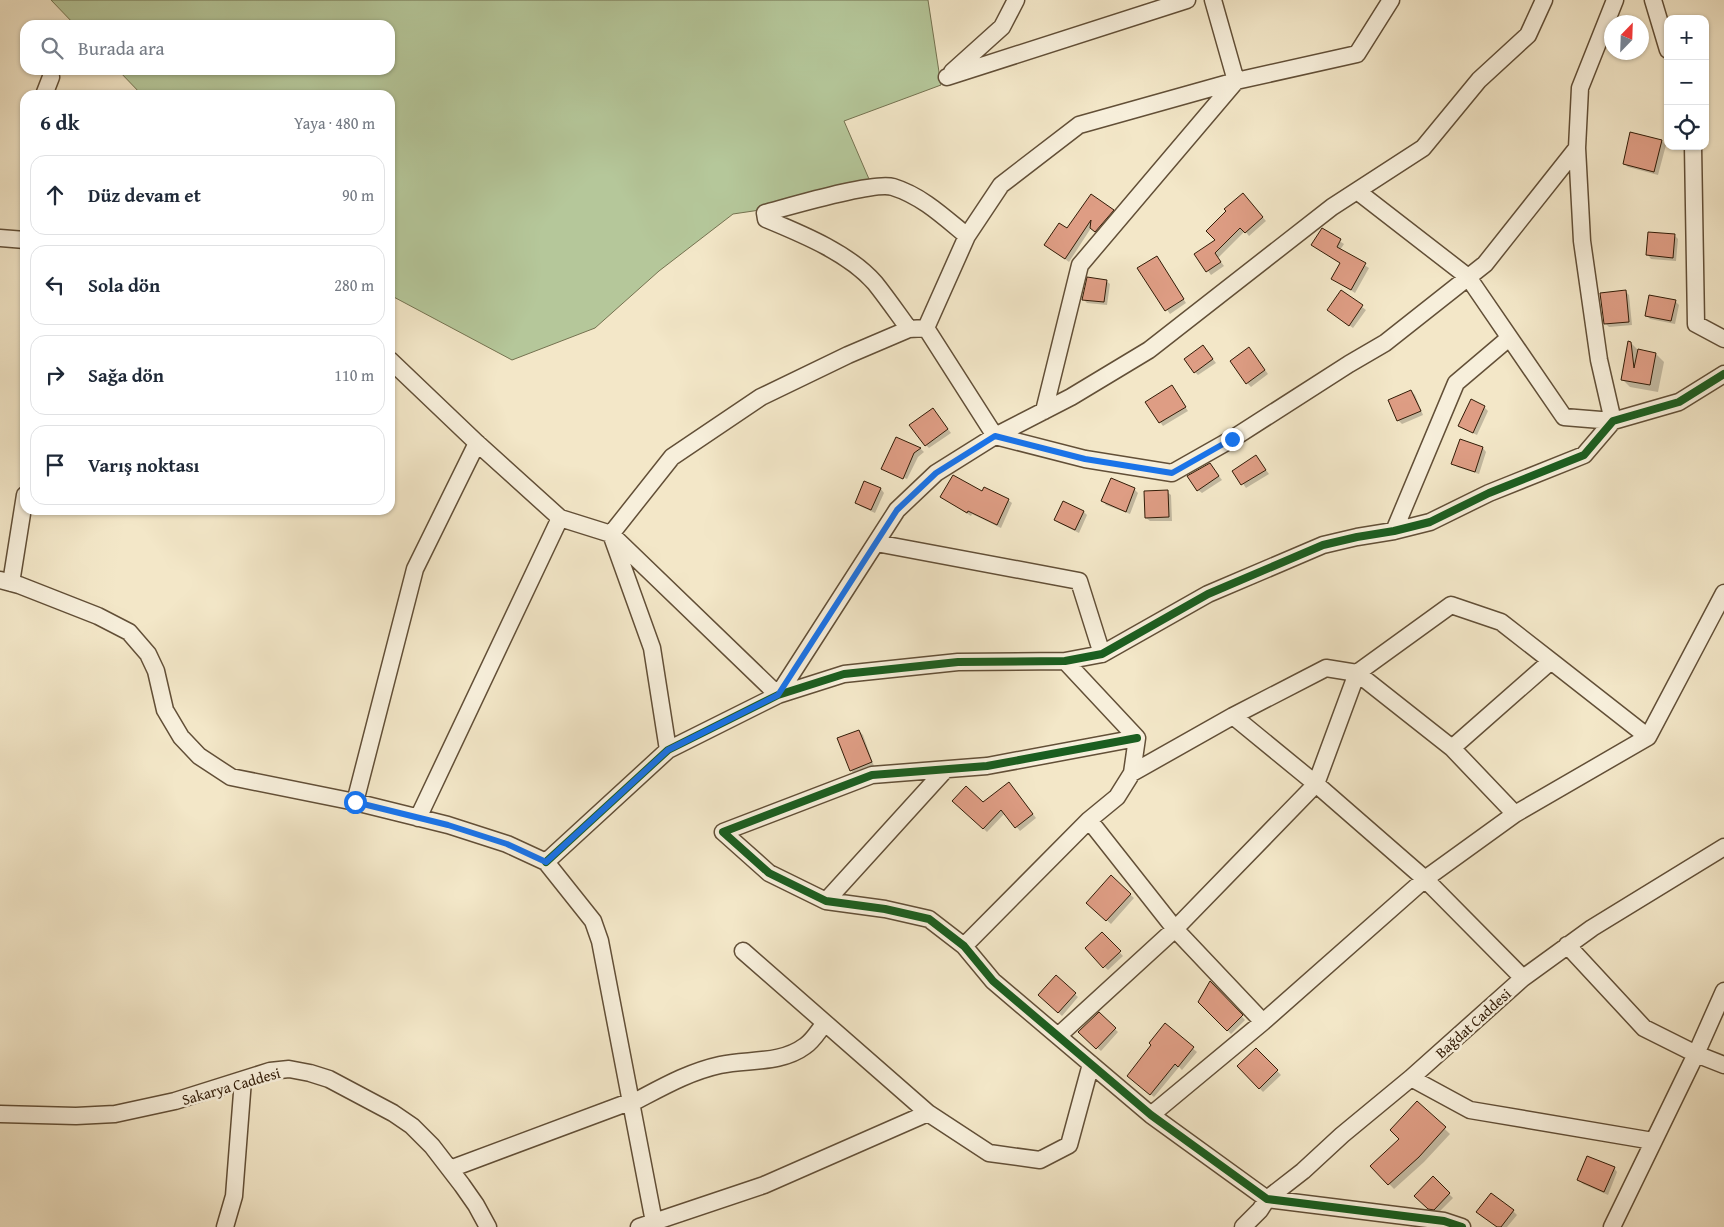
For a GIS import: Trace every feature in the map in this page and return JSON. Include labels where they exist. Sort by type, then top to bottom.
[{"type":"street","points":[[1016,0],[1002,27],[947,77],[1187,0]]},
{"type":"street","points":[[1213,0],[1236,81]]},
{"type":"street","points":[[611,534],[672,457],[680,451],[761,397],[848,356],[918,329],[967,236],[1001,185],[1079,125],[1236,81],[1356,54],[1392,0]]},
{"type":"street","points":[[778,695],[897,510],[936,473],[995,436],[1071,397],[1149,350],[1332,207],[1423,148],[1479,80],[1528,35],[1544,0]]},
{"type":"street","points":[[1613,421],[1599,360],[1582,241],[1577,148],[1580,88],[1615,0]]},
{"type":"street","points":[[1653,0],[1664,37]]},
{"type":"street","points":[[46,90],[51,77]]},
{"type":"street","points":[[1044,411],[1080,265],[1236,81]]},
{"type":"street","points":[[967,236],[927,203],[891,187],[861,189],[765,213],[766,219],[805,236],[841,255],[874,282],[918,329],[995,436],[1085,459],[1172,473],[1232,439],[1385,343],[1485,264],[1577,148]]},
{"type":"street","points":[[1693,150],[1696,324],[1724,339]]},
{"type":"street","points":[[1357,191],[1468,277],[1564,416],[1613,421],[1679,402],[1724,374]]},
{"type":"street","points":[[0,238],[20,240]]},
{"type":"street","points":[[1394,532],[1456,383],[1509,338]]},
{"type":"street","points":[[395,365],[560,518],[611,534],[778,695]]},
{"type":"street","points":[[546,862],[668,750],[778,695],[844,674],[958,662],[1065,661],[1102,654],[1208,594],[1322,545],[1357,537],[1394,532],[1430,522],[1489,493],[1584,455],[1613,421]]},
{"type":"street","points":[[355,802],[416,569],[476,442]]},
{"type":"street","points":[[20,515],[5,581],[98,616],[129,632],[148,654],[156,671],[165,710],[181,738],[199,756],[231,777],[355,802],[448,825],[507,844],[546,862],[593,921],[600,941],[654,1224],[764,1185],[928,1113]]},
{"type":"street","points":[[418,818],[560,518]]},
{"type":"street","points":[[611,534],[652,648],[668,750]]},
{"type":"street","points":[[876,543],[1079,580],[1102,654]]},
{"type":"street","points":[[1151,1115],[1263,1022],[1425,879],[1515,814],[1648,737],[1724,594]]},
{"type":"street","points":[[1058,1036],[1175,929],[1316,784],[1357,673],[1451,605],[1501,622],[1648,737]]},
{"type":"street","points":[[1065,661],[1137,738]]},
{"type":"street","points":[[1452,748],[1551,661]]},
{"type":"street","points":[[1132,773],[1233,716],[1326,668],[1357,673],[1452,748],[1515,814]]},
{"type":"street","points":[[1233,716],[1316,784],[1425,879],[1523,978]]},
{"type":"street","points":[[1137,738],[987,766],[872,775],[723,832],[769,873],[826,901],[929,919],[964,946],[993,981],[1151,1115],[1267,1199],[1462,1227]]},
{"type":"street","points":[[964,946],[1089,820],[1117,796],[1132,773],[1137,738]]},
{"type":"street","points":[[826,901],[945,770]]},
{"type":"street","points":[[1089,820],[1175,929],[1263,1022]]},
{"type":"street","name":"Bağdat Caddesi","points":[[1243,1227],[1260,1210],[1267,1199],[1303,1171],[1342,1135],[1411,1078],[1523,978],[1592,928],[1724,847]]},
{"type":"street","points":[[1567,945],[1644,1028],[1696,1054],[1724,1065]]},
{"type":"street","points":[[743,951],[928,1113],[989,1153],[1040,1160],[1069,1145],[1091,1064]]},
{"type":"street","points":[[1612,1227],[1724,992]]},
{"type":"street","points":[[450,1169],[632,1102],[682,1076],[720,1065],[770,1060],[792,1053],[806,1046],[825,1023]]},
{"type":"street","name":"Sakarya Caddesi","points":[[0,1114],[76,1116],[115,1114],[175,1102],[270,1071],[289,1069],[329,1079],[393,1113],[412,1126],[432,1146],[450,1169],[476,1205],[488,1227]]},
{"type":"street","points":[[1411,1078],[1470,1110],[1653,1141]]},
{"type":"street","points":[[225,1227],[234,1196],[243,1080]]},
{"type":"green space","points":[[51,0],[928,0],[941,85],[844,121],[875,193],[733,214],[659,271],[595,328],[512,360],[395,298],[395,90],[137,90],[123,75],[395,75],[395,20],[70,20]]},
{"type":"building","points":[[1630,132],[1662,140],[1654,172],[1623,164]]},
{"type":"building","points":[[1243,193],[1263,217],[1245,233],[1240,228],[1215,253],[1221,262],[1206,272],[1194,254],[1215,240],[1206,231],[1226,211],[1224,209]]},
{"type":"building","points":[[1091,194],[1114,210],[1095,232],[1090,228],[1091,220],[1065,259],[1044,245],[1059,223],[1067,228]]},
{"type":"building","points":[[1322,228],[1341,239],[1337,247],[1366,263],[1351,290],[1331,279],[1340,263],[1311,245]]},
{"type":"building","points":[[1648,232],[1675,234],[1673,258],[1646,255]]},
{"type":"building","points":[[1157,256],[1184,299],[1165,311],[1137,268]]},
{"type":"building","points":[[1087,277],[1107,280],[1104,302],[1082,300]]},
{"type":"building","points":[[1341,290],[1363,305],[1349,326],[1327,310]]},
{"type":"building","points":[[1626,290],[1629,322],[1604,324],[1600,293]]},
{"type":"building","points":[[1649,295],[1676,300],[1671,321],[1645,316]]},
{"type":"building","points":[[1628,341],[1631,342],[1634,368],[1638,349],[1656,353],[1650,385],[1621,380]]},
{"type":"building","points":[[1203,345],[1213,359],[1194,373],[1184,359]]},
{"type":"building","points":[[1249,347],[1265,370],[1246,384],[1230,361]]},
{"type":"building","points":[[1172,385],[1186,407],[1159,423],[1145,402]]},
{"type":"building","points":[[1411,390],[1421,411],[1397,421],[1388,400]]},
{"type":"building","points":[[1471,399],[1485,406],[1473,433],[1458,426]]},
{"type":"building","points":[[933,408],[948,429],[925,446],[909,425]]},
{"type":"building","points":[[896,437],[921,448],[914,453],[903,479],[881,469]]},
{"type":"building","points":[[1460,439],[1483,447],[1475,472],[1451,464]]},
{"type":"building","points":[[1256,455],[1266,470],[1241,485],[1232,471]]},
{"type":"building","points":[[1210,463],[1219,476],[1197,491],[1187,476]]},
{"type":"building","points":[[953,475],[982,491],[984,487],[1009,499],[997,525],[968,511],[967,513],[940,497]]},
{"type":"building","points":[[1111,478],[1135,488],[1126,512],[1101,501]]},
{"type":"building","points":[[864,481],[881,488],[871,510],[855,503]]},
{"type":"building","points":[[1168,490],[1169,517],[1145,518],[1144,491]]},
{"type":"building","points":[[1063,501],[1084,511],[1075,530],[1054,520]]},
{"type":"building","points":[[859,730],[872,762],[850,771],[837,738]]},
{"type":"building","points":[[1009,782],[1033,814],[1015,828],[1001,810],[983,829],[952,801],[966,786],[983,802]]},
{"type":"building","points":[[1111,875],[1131,894],[1106,921],[1086,903]]},
{"type":"building","points":[[1102,932],[1121,951],[1103,968],[1085,948]]},
{"type":"building","points":[[1056,975],[1076,993],[1058,1013],[1038,995]]},
{"type":"building","points":[[1210,981],[1243,1015],[1227,1031],[1198,1002]]},
{"type":"building","points":[[1099,1012],[1116,1028],[1096,1049],[1078,1032]]},
{"type":"building","points":[[1165,1023],[1194,1047],[1178,1067],[1175,1064],[1150,1095],[1127,1076]]},
{"type":"building","points":[[1256,1048],[1278,1070],[1259,1089],[1237,1066]]},
{"type":"building","points":[[1417,1101],[1446,1127],[1419,1157],[1388,1185],[1370,1166],[1399,1139],[1390,1130]]},
{"type":"building","points":[[1587,1156],[1615,1167],[1604,1192],[1577,1180]]},
{"type":"building","points":[[1433,1176],[1450,1193],[1434,1210],[1428,1209],[1414,1196]]},
{"type":"building","points":[[1491,1193],[1514,1210],[1501,1227],[1497,1227],[1476,1212]]},
{"type":"cycle path","points":[[546,862],[668,750],[778,695],[844,674],[958,662],[1065,661],[1102,654],[1208,594],[1323,545],[1430,522],[1489,493],[1584,455],[1613,421],[1679,402],[1724,374]]},
{"type":"cycle path","points":[[1137,738],[987,766],[872,775],[723,832],[769,873],[826,901],[885,909],[929,919],[964,946],[993,981],[1151,1115],[1267,1199],[1444,1221],[1462,1227]]},
{"type":"route","points":[[355,802],[448,825],[507,844],[546,862],[668,750],[778,695],[897,510],[936,473],[995,436],[1085,459],[1172,473],[1232,439]]}]
